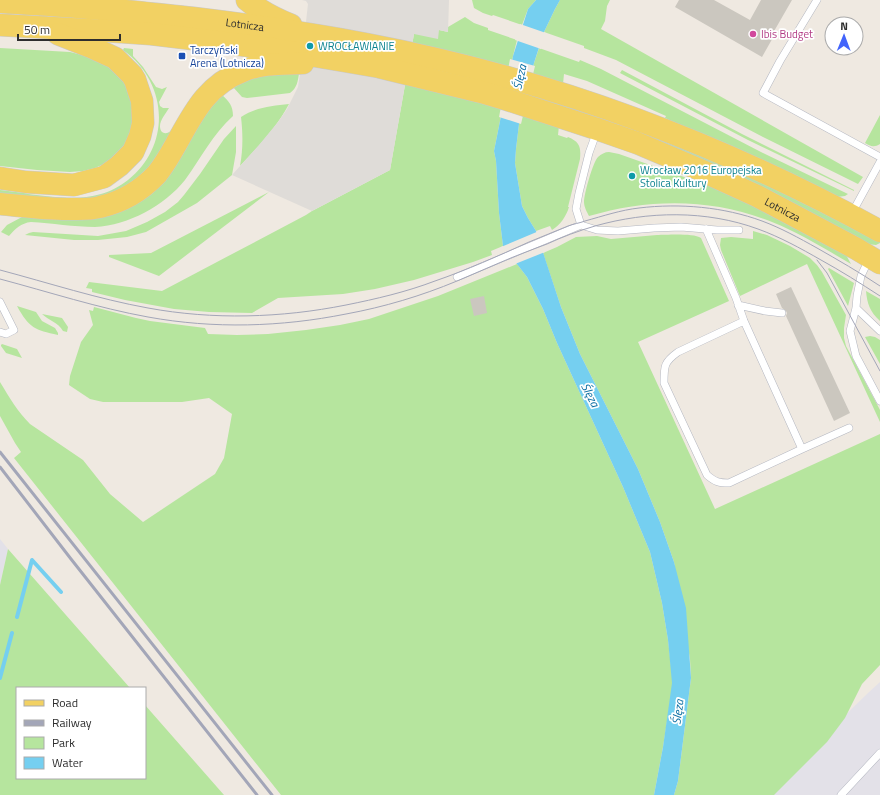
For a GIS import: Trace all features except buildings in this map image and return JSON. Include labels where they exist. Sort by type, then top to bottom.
[{"type":"main road","points":[[247,0],[251,4],[307,38]]},
{"type":"main road","name":"Lotnicza","points":[[0,2],[142,12],[241,24],[307,38],[344,61],[379,67],[411,65]]},
{"type":"main road","name":"Lotnicza","points":[[0,25],[107,30],[172,36],[307,38],[368,44],[411,65],[483,82],[548,113],[637,143],[698,168],[877,257]]},
{"type":"main road","points":[[0,178],[26,182],[74,184],[104,177],[119,166],[133,152],[140,136],[143,123],[142,101],[132,75],[115,58],[40,27]]},
{"type":"main road","points":[[5,207],[84,209],[100,207],[124,199],[140,190],[157,173],[167,160],[196,109],[205,97],[221,83],[243,71],[263,66],[344,61]]},
{"type":"main road","points":[[483,82],[552,91],[587,102],[666,131],[739,161],[851,215],[880,231]]},
{"type":"lane","points":[[817,0],[780,61],[763,93],[880,157]]},
{"type":"lane","points":[[581,225],[576,209],[589,153],[597,129]]},
{"type":"lane","points":[[851,215],[880,162]]},
{"type":"lane","points":[[457,277],[581,225],[597,230],[618,231],[654,228],[739,230]]},
{"type":"lane","points":[[706,229],[744,321],[802,449]]},
{"type":"lane","points":[[877,257],[861,276],[856,308],[850,331],[856,356],[880,401]]},
{"type":"lane","points":[[0,302],[14,330],[6,334],[0,332]]},
{"type":"lane","points":[[738,305],[782,313]]},
{"type":"lane","points":[[856,308],[880,331]]},
{"type":"lane","points":[[744,321],[678,352],[671,357],[666,364],[664,371],[664,383],[707,475],[720,483],[729,483],[849,428]]},
{"type":"lane","points":[[841,795],[880,753]]},
{"type":"shaded area","points":[[302,0],[449,0],[448,32],[439,30],[438,39],[414,34],[390,170],[312,211],[232,175],[278,122],[287,109],[298,87],[308,4],[306,1]]},
{"type":"shaded area","points":[[0,539],[8,549],[0,585]]},
{"type":"shaded area","points":[[880,682],[880,795],[763,795],[868,693]]},
{"type":"green space","points":[[472,0],[536,0],[528,9],[522,25],[483,13],[474,8]]},
{"type":"green space","points":[[560,0],[610,0],[607,6],[605,21],[601,29],[863,177],[858,184],[763,137],[616,60],[584,48],[584,46],[544,32]]},
{"type":"green space","points":[[465,17],[474,23],[488,28],[488,30],[517,40],[494,151],[503,246],[491,251],[492,255],[414,280],[375,289],[343,294],[278,298],[252,313],[209,312],[174,309],[125,300],[92,292],[92,289],[86,288],[89,282],[162,291],[390,170],[414,34],[439,30],[448,32],[448,27]]},
{"type":"green space","points":[[0,48],[70,52],[86,56],[106,64],[125,83],[131,95],[133,126],[123,148],[106,163],[83,171],[70,172],[0,166]]},
{"type":"green space","points":[[124,48],[133,49],[133,56],[143,67],[156,87],[162,89],[167,87],[159,102],[160,106],[163,108],[169,108],[162,120],[160,129],[162,132],[167,133],[173,128],[150,166],[134,181],[116,191],[95,198],[76,199],[0,195],[0,190],[56,197],[74,198],[92,196],[108,192],[118,187],[128,180],[142,166],[152,149],[158,132],[159,114],[156,96],[149,79],[138,63],[123,50]]},
{"type":"green space","points":[[539,48],[579,62],[580,60],[601,69],[759,151],[848,194],[837,197],[665,118],[666,116],[587,81],[564,74],[561,104],[638,131],[734,169],[880,241],[880,243],[876,245],[867,244],[561,107],[558,135],[568,137],[579,145],[580,159],[568,211],[560,223],[552,230],[550,226],[536,231],[522,206],[515,163],[519,124]]},
{"type":"green space","points":[[622,70],[742,134],[854,191],[748,140],[620,73]]},
{"type":"green space","points":[[299,73],[296,87],[290,93],[247,98],[242,97],[233,87],[250,77]]},
{"type":"green space","points":[[222,95],[230,104],[233,116],[213,138],[185,180],[167,198],[156,206],[133,218],[108,225],[87,227],[31,222],[18,227],[9,236],[1,232],[7,225],[22,217],[108,216],[127,209],[146,198],[155,191],[171,173],[205,114]]},
{"type":"green space","points":[[289,104],[273,129],[240,166],[242,154],[241,117],[258,109]]},
{"type":"green space","points":[[880,115],[880,144],[870,146],[865,143]]},
{"type":"green space","points":[[236,126],[236,152],[232,175],[197,203],[146,232],[127,237],[98,240],[74,240],[25,235],[33,232],[98,236],[126,231],[147,222],[165,212],[178,202],[200,174],[224,139]]},
{"type":"green space","points":[[609,152],[619,154],[711,186],[757,206],[845,253],[851,264],[782,226],[750,214],[727,208],[681,203],[658,204],[612,210],[589,216],[584,202],[589,178],[598,157],[603,153]]},
{"type":"green space","points":[[269,192],[159,276],[109,257],[109,255],[151,253]]},
{"type":"green space","points":[[753,231],[767,235],[790,246],[810,258],[822,272],[846,315],[844,338],[846,346],[880,410],[880,422],[807,264],[740,296],[721,250],[721,238],[731,237],[753,239]]},
{"type":"green space","points":[[657,235],[686,235],[701,238],[729,301],[638,342],[715,509],[880,434],[880,665],[862,684],[845,718],[827,742],[774,795],[674,795],[678,781],[691,678],[690,659],[674,562],[660,522],[638,469],[580,354],[561,307],[543,253],[576,237],[597,236],[611,239]]},
{"type":"green space","points":[[517,264],[527,277],[543,309],[623,487],[650,552],[662,603],[673,683],[654,795],[281,795],[14,458],[21,452],[0,416],[0,382],[10,399],[30,424],[83,460],[110,494],[143,522],[215,474],[224,458],[232,414],[209,398],[182,402],[103,402],[90,399],[69,385],[70,376],[81,342],[93,325],[89,310],[93,311],[94,307],[150,321],[205,328],[208,334],[268,334],[306,330],[369,319],[438,296]]},
{"type":"green space","points":[[829,268],[854,283],[848,306],[828,269]]},
{"type":"green space","points":[[866,291],[880,299],[880,321],[870,307]]},
{"type":"green space","points":[[17,306],[36,312],[42,321],[55,328],[58,335],[33,327],[25,319]]},
{"type":"green space","points":[[42,314],[62,318],[68,327],[67,332],[63,331],[59,326]]},
{"type":"green space","points":[[870,336],[880,340],[880,364],[865,337]]},
{"type":"green space","points":[[2,344],[17,349],[22,358],[6,353],[1,346]]},
{"type":"green space","points":[[8,549],[129,687],[16,687],[16,779],[146,779],[146,706],[224,795],[0,795],[0,585]]},
{"type":"water","name":"Ślęza","points":[[536,0],[560,0],[544,32],[534,63],[519,124],[515,163],[522,206],[536,231],[561,307],[580,354],[638,469],[660,522],[674,562],[686,608],[691,678],[678,781],[674,795],[654,795],[663,747],[672,683],[668,640],[662,603],[650,552],[623,487],[543,309],[527,277],[503,246],[494,151],[513,56],[528,9]]},
{"type":"pier","points":[[520,24],[546,33],[541,49],[515,40]]},
{"type":"pier","points":[[510,59],[535,66],[521,124],[499,117]]},
{"type":"pier","points":[[539,231],[545,252],[515,264],[501,247]]},
{"type":"waterway","points":[[17,617],[32,560],[61,592]]},
{"type":"waterway","points":[[0,678],[12,633]]},
{"type":"tram line","points":[[0,270],[111,300],[173,312],[222,316],[297,313],[357,303],[413,289],[471,268],[568,226],[605,215],[639,208],[686,206],[733,212],[769,224],[790,233],[817,248],[880,286]]},
{"type":"tram line","points":[[0,279],[111,309],[173,321],[223,325],[297,322],[360,311],[430,292],[511,258],[595,226],[636,217],[677,215],[718,218],[766,232],[790,243],[880,296]]},
{"type":"tram line","points":[[817,260],[827,273],[880,371]]},
{"type":"railway","points":[[0,452],[272,795]]},
{"type":"railway","points":[[0,467],[257,795]]},
{"type":"place","name":"Ibis Budget","points":[[753,34]]},
{"type":"place","name":"WROCŁAWIANIE","points":[[310,46]]},
{"type":"place","name":"Tarczyński Arena (Lotnicza)","points":[[182,56]]},
{"type":"place","name":"Wrocław 2016 Europejska Stolica Kultury","points":[[632,176]]}]
